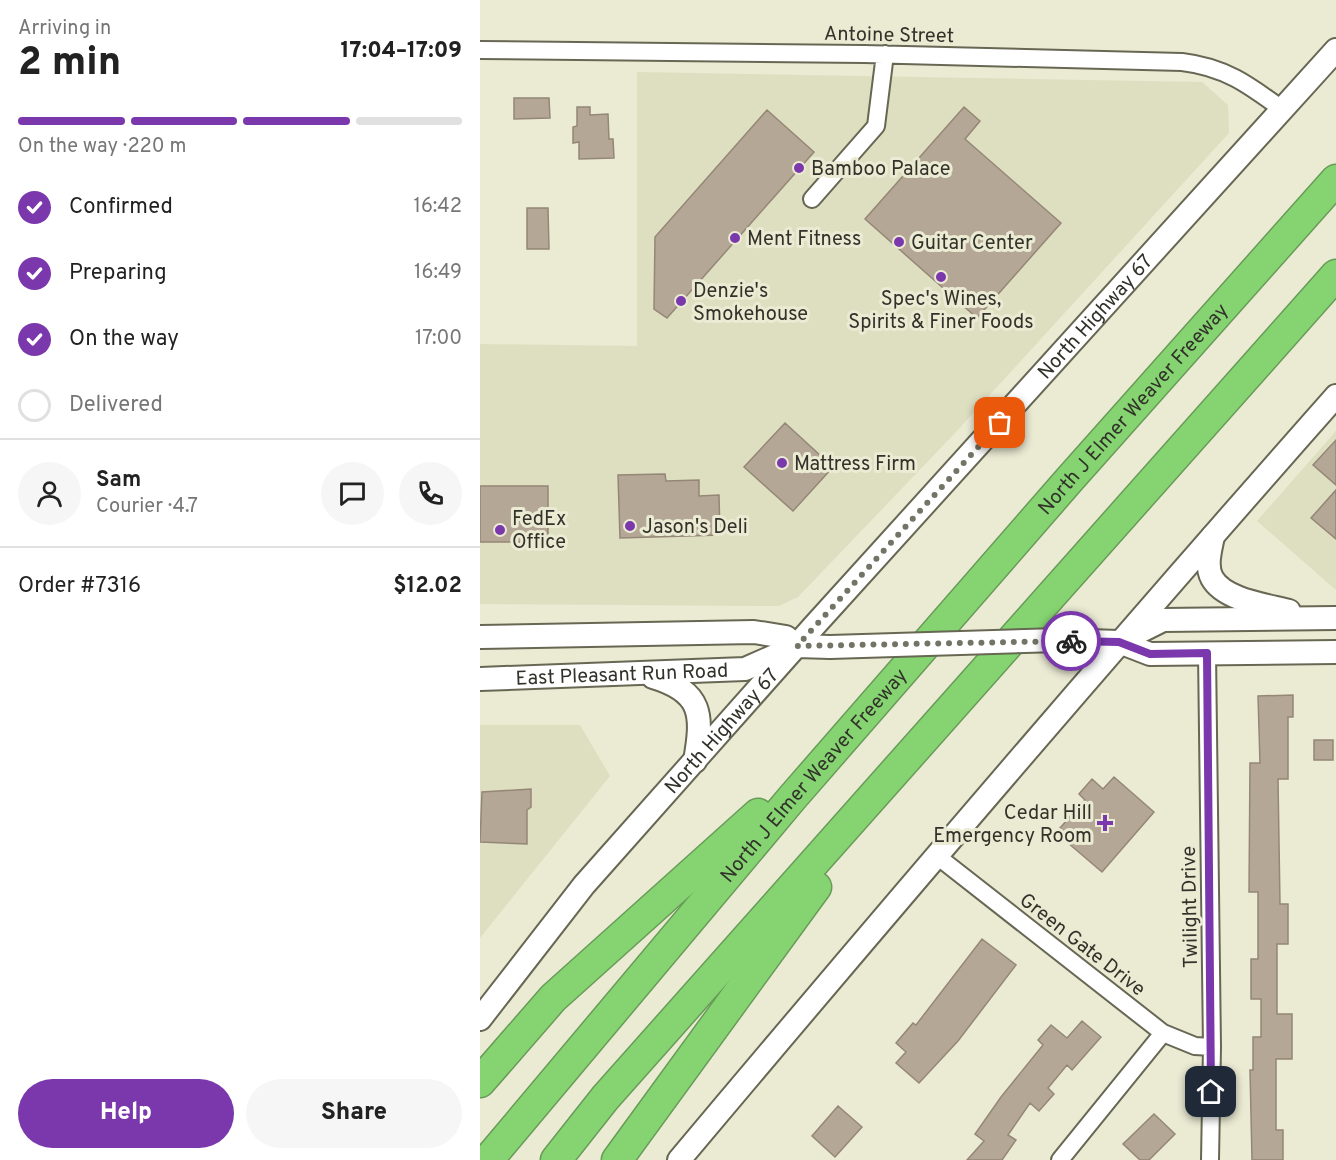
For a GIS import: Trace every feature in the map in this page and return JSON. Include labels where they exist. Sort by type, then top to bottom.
[{"type":"highway","name":"North J Elmer Weaver Freeway","points":[[488,1160],[854,727],[1069,480],[1336,180]]},
{"type":"highway","points":[[556,1160],[605,1098],[1336,275]]},
{"type":"highway","points":[[480,1082],[553,998],[647,916],[854,727]]},
{"type":"highway","points":[[617,1160],[930,733]]},
{"type":"main road","name":"North Highway 67","points":[[480,1019],[585,885],[797,646],[1336,50]]},
{"type":"main road","points":[[679,1160],[872,928],[937,856],[1119,642],[1336,396]]},
{"type":"main road","points":[[1214,536],[1209,558],[1212,578],[1229,594],[1313,618]]},
{"type":"main road","name":"East Pleasant Run Road","points":[[1119,642],[1163,620],[1336,618]]},
{"type":"main road","name":"East Pleasant Run Road","points":[[480,637],[754,632],[786,638],[797,646]]},
{"type":"main road","points":[[480,649],[538,637]]},
{"type":"main road","name":"East Pleasant Run Road","points":[[480,679],[745,669],[797,646],[1059,640],[1119,642],[1150,654],[1336,652]]},
{"type":"main road","points":[[640,674],[674,683],[690,696],[700,715],[695,762]]},
{"type":"street","name":"Antoine Street","points":[[480,50],[885,54],[1208,65],[1242,80],[1283,110]]},
{"type":"street","points":[[812,199],[876,126],[885,54]]},
{"type":"street","name":"Twilight Drive","points":[[1207,653],[1212,1047],[1210,1160]]},
{"type":"street","name":"Green Gate Drive","points":[[937,856],[1163,1033],[1195,1046],[1212,1047]]},
{"type":"street","points":[[1060,1160],[1163,1033]]},
{"type":"shaded area","points":[[637,72],[1202,82],[1228,105],[1229,133],[955,433],[798,597],[779,606],[480,604],[480,344],[637,346]]},
{"type":"shaded area","points":[[1336,431],[1336,590],[1257,521]]},
{"type":"shaded area","points":[[480,725],[580,725],[610,776],[480,938]]},
{"type":"building","points":[[514,98],[549,98],[550,118],[514,119]]},
{"type":"building","points":[[577,107],[590,107],[590,115],[608,114],[609,139],[613,139],[614,158],[579,159],[579,142],[573,143],[573,127],[577,126]]},
{"type":"building","points":[[964,107],[980,121],[965,139],[1061,223],[977,318],[865,219]]},
{"type":"building","points":[[767,110],[814,152],[667,318],[654,309],[655,237]]},
{"type":"building","points":[[527,208],[548,208],[549,249],[527,249]]},
{"type":"building","points":[[785,423],[833,467],[793,511],[744,467]]},
{"type":"building","points":[[1336,440],[1336,485],[1313,465]]},
{"type":"building","points":[[665,474],[666,481],[699,480],[699,496],[719,495],[720,535],[620,538],[618,475]]},
{"type":"building","points":[[480,486],[548,486],[548,542],[480,542]]},
{"type":"building","points":[[1336,490],[1336,539],[1311,518]]},
{"type":"building","points":[[1293,695],[1293,717],[1288,717],[1288,779],[1278,779],[1280,904],[1288,904],[1288,944],[1277,944],[1277,1014],[1292,1014],[1292,1059],[1276,1059],[1276,1130],[1283,1130],[1283,1160],[1252,1160],[1250,1070],[1253,1070],[1253,1037],[1261,1037],[1261,999],[1251,999],[1251,959],[1258,959],[1258,892],[1249,892],[1250,763],[1260,763],[1258,696]]},
{"type":"building","points":[[1314,740],[1333,740],[1333,760],[1314,760]]},
{"type":"building","name":"Cedar Hill Emergency Room","points":[[1114,777],[1154,812],[1102,872],[1061,837],[1065,832],[1060,828],[1085,800],[1079,794],[1092,779],[1103,789]]},
{"type":"building","points":[[531,789],[531,807],[527,810],[527,844],[480,842],[482,792]]},
{"type":"building","points":[[982,939],[1016,965],[958,1041],[919,1083],[896,1063],[906,1052],[896,1043],[913,1023],[916,1025]]},
{"type":"building","points":[[1082,1021],[1101,1037],[1072,1070],[1067,1065],[1048,1088],[1054,1094],[1039,1111],[1030,1103],[1008,1135],[1016,1140],[1002,1160],[967,1160],[984,1141],[975,1134],[1001,1097],[1043,1045],[1038,1040],[1051,1025],[1067,1038]]},
{"type":"building","points":[[838,1106],[862,1127],[835,1157],[812,1136]]},
{"type":"building","points":[[1154,1114],[1175,1134],[1149,1160],[1140,1160],[1123,1144]]},
{"type":"way so far","points":[[1000,423],[797,646],[1071,641]]},
{"type":"place","name":"Bamboo Palace","points":[[799,168]]},
{"type":"place","name":"Ment Fitness","points":[[735,238]]},
{"type":"place","name":"Guitar Center","points":[[899,242]]},
{"type":"place","name":"Spec's Wines, Spirits & Finer Foods","points":[[941,277]]},
{"type":"place","name":"Denzie's Smokehouse","points":[[681,301]]},
{"type":"place","name":"Mattress Firm","points":[[782,463]]},
{"type":"place","name":"Jason's Deli","points":[[630,526]]},
{"type":"place","name":"FedEx Office","points":[[500,530]]},
{"type":"place","name":"Cedar Hill Emergency Room","points":[[1105,823]]},
{"type":"route","points":[[1071,641],[1119,642],[1150,654],[1207,653],[1211,1092]]}]
